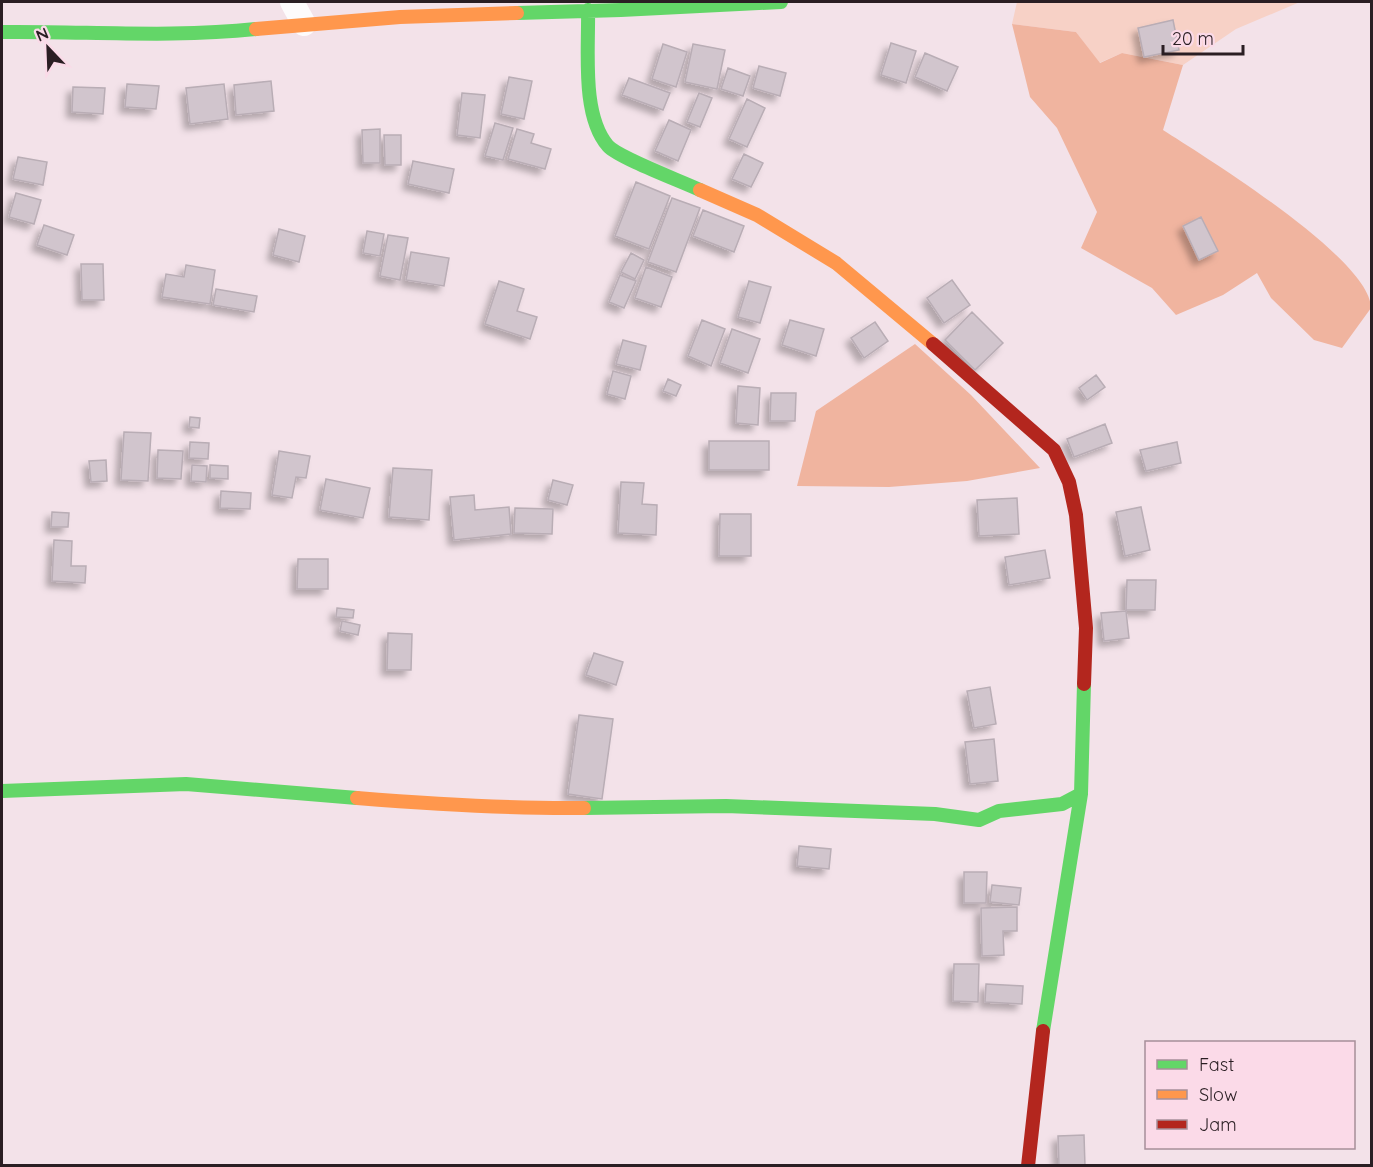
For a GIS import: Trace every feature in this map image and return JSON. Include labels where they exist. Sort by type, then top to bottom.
[{"type":"street","points":[[292,2],[304,24]]},
{"type":"street","points":[[2,32],[210,34],[400,17],[780,2]]},
{"type":"street","points":[[588,10],[589,87],[595,125],[609,147],[757,215],[836,263],[952,360],[1054,450],[1069,482],[1076,515],[1086,628],[1081,794],[1046,1002],[1028,1166]]},
{"type":"street","points":[[2,791],[186,784],[440,806],[529,809],[726,806],[935,813],[979,820],[999,811],[1062,804],[1081,794]]},
{"type":"shaded area","points":[[1017,2],[1300,2],[1236,29],[1183,65],[1122,53],[1099,63],[1076,32],[1012,24]]},
{"type":"shaded area","points":[[1012,24],[1076,32],[1100,63],[1122,53],[1183,65],[1163,130],[1283,211],[1344,263],[1364,287],[1371,308],[1342,348],[1314,340],[1271,298],[1257,273],[1223,295],[1176,315],[1152,288],[1081,248],[1097,212],[1057,128],[1030,97]]},
{"type":"shaded area","points":[[915,344],[971,395],[1040,468],[967,481],[889,487],[797,486],[816,411]]},
{"type":"building","points":[[1173,20],[1179,50],[1144,57],[1138,28]]},
{"type":"building","points":[[891,43],[916,51],[906,83],[881,75]]},
{"type":"building","points":[[663,44],[687,52],[676,87],[652,79]]},
{"type":"building","points":[[693,44],[725,50],[717,89],[685,82]]},
{"type":"building","points":[[925,53],[958,67],[947,91],[915,77]]},
{"type":"building","points":[[759,66],[786,73],[780,96],[753,88]]},
{"type":"building","points":[[728,68],[750,76],[743,96],[721,89]]},
{"type":"building","points":[[509,77],[532,81],[524,119],[501,114]]},
{"type":"building","points":[[629,78],[670,93],[663,110],[622,95]]},
{"type":"building","points":[[271,81],[274,111],[236,115],[234,85]]},
{"type":"building","points":[[127,84],[159,86],[156,109],[125,107]]},
{"type":"building","points":[[224,84],[228,119],[190,124],[186,88]]},
{"type":"building","points":[[73,87],[105,88],[103,114],[72,112]]},
{"type":"building","points":[[462,93],[485,95],[480,138],[457,135]]},
{"type":"building","points":[[699,93],[712,98],[700,127],[687,122]]},
{"type":"building","points":[[747,99],[765,108],[747,147],[729,139]]},
{"type":"building","points":[[669,120],[691,130],[678,161],[655,151]]},
{"type":"building","points":[[495,123],[513,128],[503,160],[485,156]]},
{"type":"building","points":[[380,129],[380,163],[363,163],[362,130]]},
{"type":"building","points":[[517,129],[534,134],[531,143],[551,149],[545,169],[508,159]]},
{"type":"building","points":[[384,135],[401,135],[401,165],[385,165]]},
{"type":"building","points":[[744,154],[763,163],[751,187],[732,179]]},
{"type":"building","points":[[18,157],[47,162],[43,185],[13,179]]},
{"type":"building","points":[[413,161],[454,169],[449,193],[408,184]]},
{"type":"building","points":[[636,182],[670,196],[649,249],[615,236]]},
{"type":"building","points":[[16,193],[41,200],[34,224],[9,217]]},
{"type":"building","points":[[672,198],[700,208],[676,272],[648,262]]},
{"type":"building","points":[[703,210],[744,226],[734,252],[693,236]]},
{"type":"building","points":[[1201,217],[1218,251],[1199,260],[1183,226]]},
{"type":"building","points":[[44,225],[74,235],[67,255],[37,245]]},
{"type":"building","points":[[279,229],[305,236],[299,262],[273,255]]},
{"type":"building","points":[[367,231],[384,234],[380,256],[363,253]]},
{"type":"building","points":[[388,235],[408,238],[400,280],[380,276]]},
{"type":"building","points":[[411,252],[449,258],[444,286],[406,280]]},
{"type":"building","points":[[631,253],[644,260],[635,279],[621,272]]},
{"type":"building","points":[[81,264],[103,264],[104,300],[82,300]]},
{"type":"building","points":[[186,265],[215,270],[210,304],[162,297],[166,274],[184,277]]},
{"type":"building","points":[[646,267],[672,277],[661,307],[635,298]]},
{"type":"building","points":[[620,275],[636,281],[624,308],[609,302]]},
{"type":"building","points":[[952,280],[970,305],[944,323],[927,298]]},
{"type":"building","points":[[499,281],[524,289],[517,311],[537,317],[530,339],[485,324]]},
{"type":"building","points":[[749,281],[771,287],[760,323],[738,317]]},
{"type":"building","points":[[216,289],[257,296],[254,312],[213,305]]},
{"type":"building","points":[[972,312],[1003,343],[975,370],[945,340]]},
{"type":"building","points":[[702,320],[725,329],[711,366],[688,356]]},
{"type":"building","points":[[790,320],[824,329],[816,356],[782,345]]},
{"type":"building","points":[[875,322],[888,341],[864,358],[851,338]]},
{"type":"building","points":[[732,329],[760,339],[748,373],[720,363]]},
{"type":"building","points":[[623,340],[646,346],[640,370],[616,364]]},
{"type":"building","points":[[613,371],[631,376],[625,399],[607,394]]},
{"type":"building","points":[[1096,375],[1105,387],[1087,400],[1079,388]]},
{"type":"building","points":[[668,379],[681,385],[676,396],[663,391]]},
{"type":"building","points":[[738,386],[760,388],[758,425],[736,423]]},
{"type":"building","points":[[771,393],[796,393],[795,421],[770,421]]},
{"type":"building","points":[[190,417],[200,418],[199,428],[189,427]]},
{"type":"building","points":[[1105,424],[1112,443],[1074,457],[1067,439]]},
{"type":"building","points":[[124,432],[151,433],[148,481],[121,480]]},
{"type":"building","points":[[709,441],[769,441],[769,470],[709,470]]},
{"type":"building","points":[[190,442],[209,443],[208,459],[189,458]]},
{"type":"building","points":[[1177,442],[1181,463],[1146,471],[1140,450]]},
{"type":"building","points":[[158,450],[183,451],[181,479],[157,478]]},
{"type":"building","points":[[279,451],[310,456],[306,478],[296,477],[292,498],[272,495]]},
{"type":"building","points":[[106,460],[107,481],[91,482],[89,461]]},
{"type":"building","points":[[192,465],[207,466],[206,482],[191,481]]},
{"type":"building","points":[[210,465],[228,466],[228,479],[210,478]]},
{"type":"building","points":[[393,468],[432,470],[429,520],[389,517]]},
{"type":"building","points":[[326,479],[370,488],[363,518],[320,510]]},
{"type":"building","points":[[553,480],[573,485],[567,505],[548,500]]},
{"type":"building","points":[[621,482],[644,483],[642,504],[657,505],[656,535],[618,533]]},
{"type":"building","points":[[221,491],[251,493],[250,509],[220,508]]},
{"type":"building","points":[[474,495],[475,510],[509,507],[511,534],[454,540],[450,497]]},
{"type":"building","points":[[1017,498],[1019,534],[979,536],[977,500]]},
{"type":"building","points":[[1141,507],[1150,550],[1125,556],[1116,512]]},
{"type":"building","points":[[515,508],[553,509],[552,534],[514,533]]},
{"type":"building","points":[[52,512],[69,513],[68,527],[51,527]]},
{"type":"building","points":[[720,514],[751,514],[751,556],[719,556]]},
{"type":"building","points":[[54,540],[72,541],[71,566],[86,566],[85,583],[52,581]]},
{"type":"building","points":[[1045,550],[1050,578],[1009,585],[1005,557]]},
{"type":"building","points":[[298,559],[328,559],[328,589],[297,589]]},
{"type":"building","points":[[1127,580],[1156,580],[1155,610],[1126,610]]},
{"type":"building","points":[[337,608],[354,610],[353,618],[336,617]]},
{"type":"building","points":[[1126,611],[1129,638],[1104,641],[1101,613]]},
{"type":"building","points":[[342,621],[360,625],[358,635],[340,631]]},
{"type":"building","points":[[388,633],[412,634],[411,670],[387,670]]},
{"type":"building","points":[[594,653],[623,662],[616,685],[586,675]]},
{"type":"building","points":[[990,687],[996,724],[974,728],[967,691]]},
{"type":"building","points":[[579,715],[613,719],[602,799],[568,794]]},
{"type":"building","points":[[994,739],[998,781],[970,784],[965,742]]},
{"type":"building","points":[[799,846],[831,849],[829,869],[797,866]]},
{"type":"building","points":[[964,872],[987,872],[986,903],[964,903]]},
{"type":"building","points":[[992,885],[1021,888],[1019,905],[990,902]]},
{"type":"building","points":[[1017,907],[1017,931],[1003,931],[1004,955],[982,956],[981,908]]},
{"type":"building","points":[[954,964],[979,964],[978,1002],[953,1001]]},
{"type":"building","points":[[986,984],[1023,986],[1022,1004],[985,1002]]},
{"type":"building","points":[[1084,1135],[1085,1166],[1059,1166],[1058,1136]]},
{"type":"traffic: fast","points":[[517,13],[781,2]]},
{"type":"traffic: fast","points":[[588,10],[588,81],[590,100],[599,133],[608,146],[624,157],[700,190]]},
{"type":"traffic: fast","points":[[2,32],[161,34],[256,29]]},
{"type":"traffic: fast","points":[[1043,1031],[1081,794],[1084,684]]},
{"type":"traffic: fast","points":[[2,791],[186,784],[357,798]]},
{"type":"traffic: fast","points":[[584,808],[726,806],[935,814],[979,820],[999,811],[1062,804],[1081,794]]},
{"type":"traffic: slow","points":[[256,29],[400,17],[517,13]]},
{"type":"traffic: slow","points":[[700,190],[757,215],[836,263],[933,344]]},
{"type":"traffic: slow","points":[[357,798],[470,806],[584,808]]},
{"type":"traffic: jam","points":[[933,344],[1054,450],[1069,482],[1076,515],[1086,628],[1084,684]]},
{"type":"traffic: jam","points":[[1028,1166],[1043,1031]]}]
